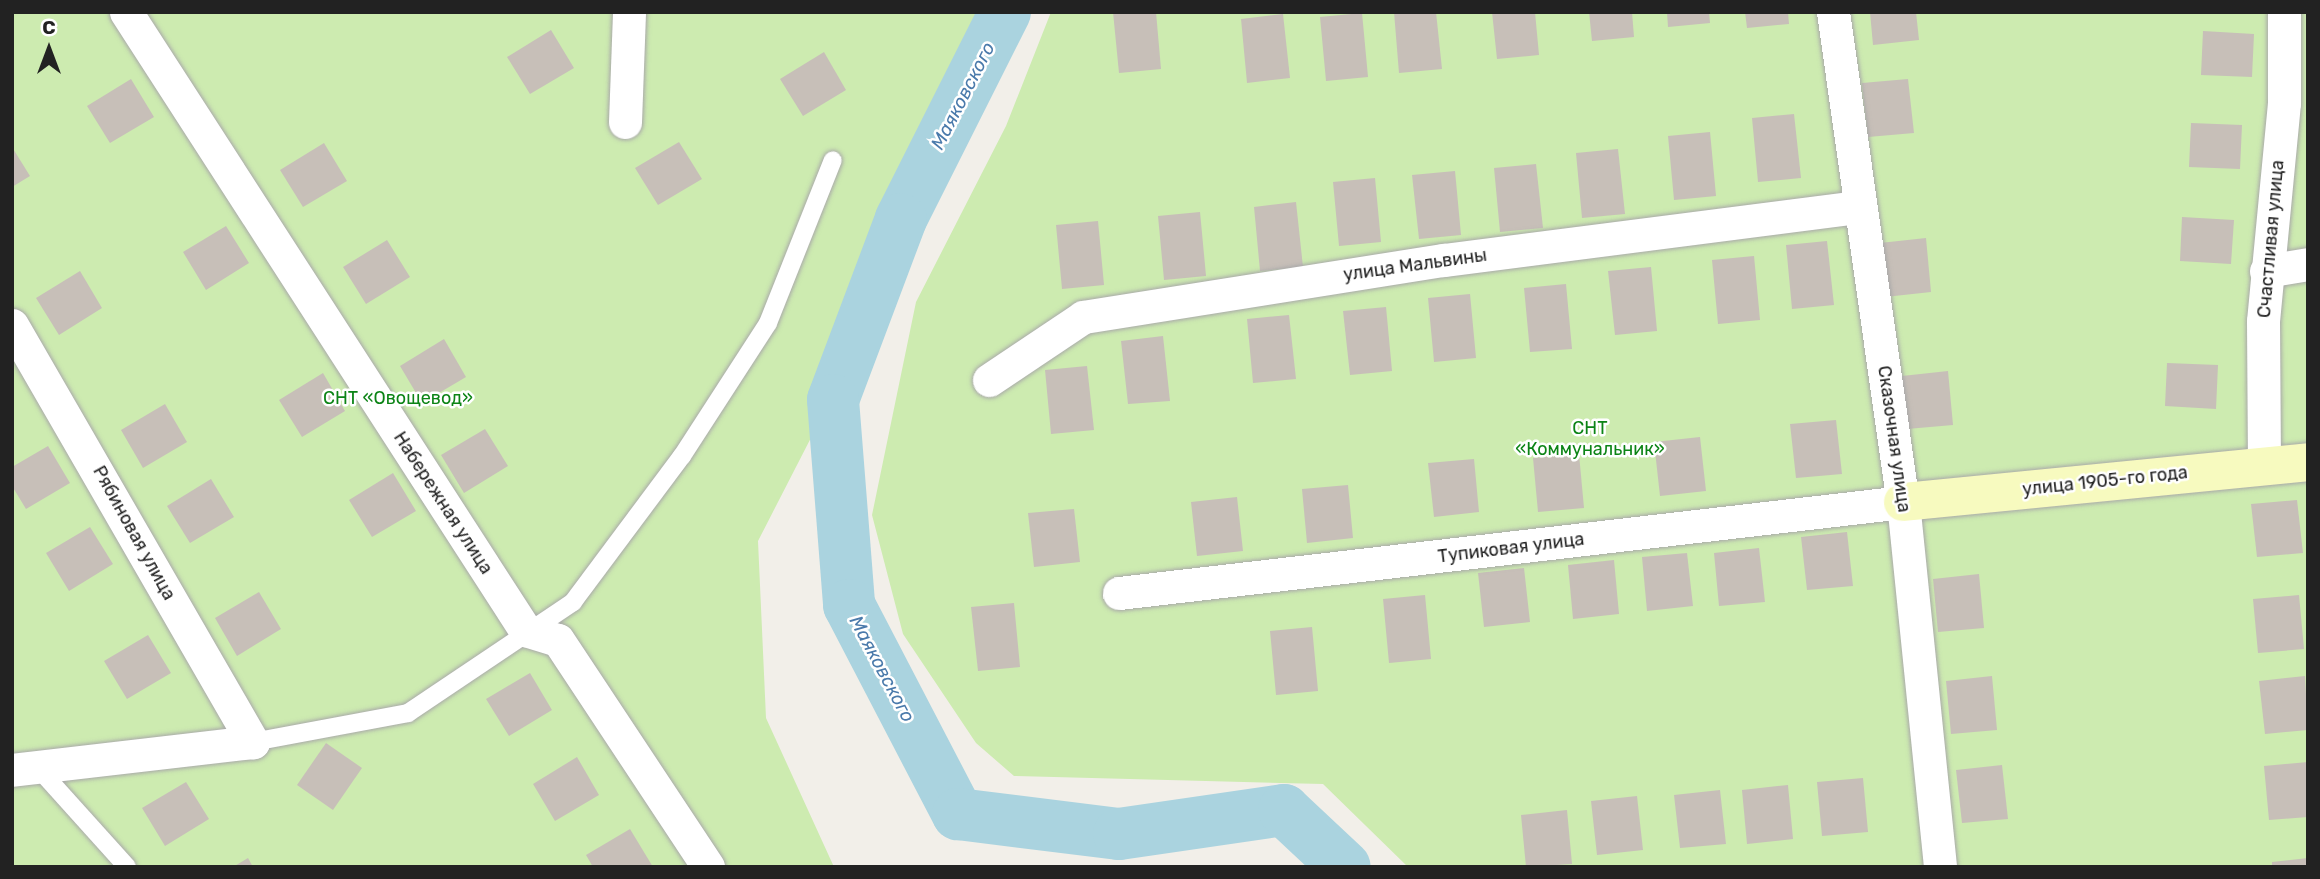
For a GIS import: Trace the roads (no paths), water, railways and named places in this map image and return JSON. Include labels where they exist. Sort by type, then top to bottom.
[{"type":"street","name":"Набережная улица","points":[[126,12],[525,630]]},
{"type":"street","points":[[625,122],[629,12]]},
{"type":"street","name":"Сказочная улица","points":[[1833,12],[1903,502],[1940,867]]},
{"type":"street","name":"Счастливая улица","points":[[2264,465],[2266,271],[2284,103],[2284,12]]},
{"type":"street","name":"улица Мальвины","points":[[989,380],[1083,317],[1444,260],[1860,207]]},
{"type":"street","points":[[2266,271],[2308,264]]},
{"type":"street","name":"Рябиновая улица","points":[[12,325],[253,742]]},
{"type":"street","name":"улица 1905-го года","points":[[1903,502],[2264,465],[2308,463]]},
{"type":"street","name":"Тупиковая улица","points":[[1119,593],[1903,502]]},
{"type":"street","points":[[525,630],[558,640],[708,867]]},
{"type":"street","points":[[25,769],[253,742]]},
{"type":"lane","points":[[253,742],[408,713],[525,630],[573,602],[682,456],[768,323],[833,160]]},
{"type":"lane","points":[[25,769],[127,867]]},
{"type":"waterway","name":"Маяковского","points":[[1005,12],[901,219],[833,400],[849,605],[958,814],[1119,834],[1284,810],[1345,867]]},
{"type":"park label","name":"СНТ «Овощевод»","points":[[398,398]]},
{"type":"park label","name":"СНТ «Коммунальник»","points":[[1590,439]]}]
